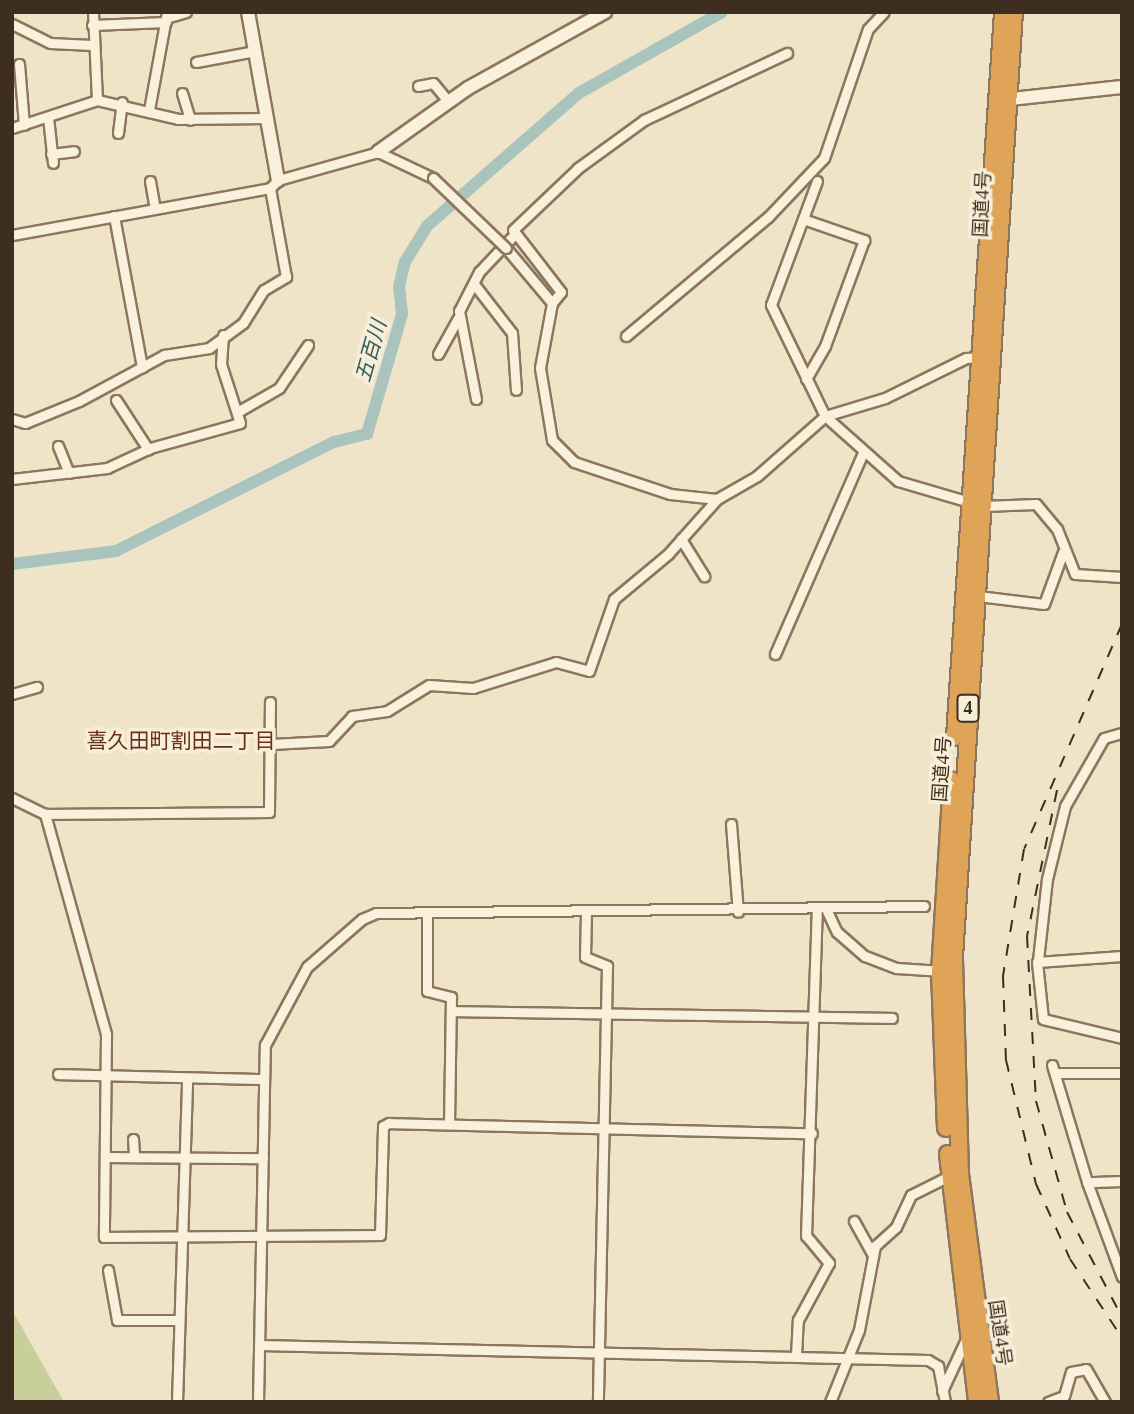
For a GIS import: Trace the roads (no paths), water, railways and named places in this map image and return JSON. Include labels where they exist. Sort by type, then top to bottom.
[{"type":"highway","name":"国道4号","points":[[977,1402],[949,1176],[947,971],[1004,100],[1003,12]]},
{"type":"highway","name":"国道4号","points":[[990,1402],[960,1175],[947,971],[978,596],[977,505],[982,356],[1014,12]]},
{"type":"street","points":[[93,12],[92,45],[97,100]]},
{"type":"street","points":[[92,24],[167,17],[186,12]]},
{"type":"street","points":[[12,419],[33,420],[164,355],[207,349],[286,277],[267,118],[247,12]]},
{"type":"street","points":[[12,235],[274,184],[378,152],[448,101],[605,12]]},
{"type":"street","points":[[626,336],[768,217],[824,158],[868,29],[884,12]]},
{"type":"street","points":[[149,110],[167,17]]},
{"type":"street","points":[[12,24],[50,43],[92,45]]},
{"type":"street","points":[[196,62],[255,51]]},
{"type":"street","points":[[438,354],[474,284],[514,234],[578,168],[626,131],[787,53]]},
{"type":"street","points":[[19,64],[24,125]]},
{"type":"street","points":[[418,86],[433,83],[448,101]]},
{"type":"street","points":[[1004,100],[1122,87]]},
{"type":"street","points":[[182,93],[190,120]]},
{"type":"street","points":[[12,128],[97,100],[122,102],[190,120],[267,118]]},
{"type":"street","points":[[118,133],[122,102]]},
{"type":"street","points":[[48,117],[52,158],[74,151]]},
{"type":"street","points":[[378,152],[433,178],[506,248],[552,303]]},
{"type":"street","points":[[150,181],[155,209]]},
{"type":"street","points":[[817,181],[771,305],[825,416],[863,453],[898,481],[977,505],[1036,504],[1058,529],[1063,552],[1075,574],[1122,577]]},
{"type":"street","points":[[114,216],[142,367]]},
{"type":"street","points":[[803,219],[864,240],[825,346],[806,379]]},
{"type":"street","points":[[514,234],[561,292],[552,303],[540,368],[546,422],[560,450],[592,470],[670,494],[717,499]]},
{"type":"street","points":[[474,284],[512,333],[516,390]]},
{"type":"street","points":[[458,318],[476,399]]},
{"type":"street","points":[[12,478],[107,468],[148,449],[236,425],[239,411],[220,364],[223,335]]},
{"type":"street","points":[[239,411],[279,388],[308,345]]},
{"type":"street","points":[[271,744],[329,741],[352,716],[387,710],[429,685],[473,688],[556,662],[589,671],[614,599],[681,539],[717,499],[757,476],[825,416],[885,398],[966,358],[982,356]]},
{"type":"street","points":[[116,400],[148,449]]},
{"type":"street","points":[[58,446],[68,473]]},
{"type":"street","points":[[775,654],[863,453]]},
{"type":"street","points":[[681,539],[704,576]]},
{"type":"street","points":[[978,596],[1044,604],[1063,552]]},
{"type":"street","points":[[12,694],[37,687]]},
{"type":"street","points":[[12,798],[45,814],[268,812],[270,702]]},
{"type":"street","points":[[1122,733],[1104,738],[1065,806],[1047,879],[1038,960],[1040,1017],[1122,1038]]},
{"type":"street","points":[[45,814],[105,1025],[104,1237],[380,1235],[383,1126],[449,1124],[812,1133]]},
{"type":"street","points":[[731,824],[738,912]]},
{"type":"street","points":[[258,1402],[264,1079],[268,1033],[307,967],[368,916],[822,912],[924,906]]},
{"type":"street","points":[[822,912],[837,932],[865,956],[897,968],[947,971]]},
{"type":"street","points":[[796,1355],[798,1320],[829,1263],[807,1242],[815,1017],[822,912]]},
{"type":"street","points":[[586,913],[585,957],[607,966],[598,1402]]},
{"type":"street","points":[[427,914],[427,992],[450,995],[449,1124]]},
{"type":"street","points":[[1038,960],[1122,956]]},
{"type":"street","points":[[451,1011],[892,1018]]},
{"type":"street","points":[[1122,1073],[1054,1069],[1087,1182],[1122,1277]]},
{"type":"street","points":[[58,1074],[264,1079]]},
{"type":"street","points":[[177,1402],[187,1079]]},
{"type":"street","points":[[133,1139],[134,1155]]},
{"type":"street","points":[[106,1157],[134,1155],[263,1158]]},
{"type":"street","points":[[830,1402],[849,1359],[873,1255],[911,1195],[949,1176]]},
{"type":"street","points":[[1087,1182],[1122,1181]]},
{"type":"street","points":[[854,1221],[873,1255]]},
{"type":"street","points":[[108,1270],[117,1320],[179,1320]]},
{"type":"street","points":[[942,1391],[967,1337]]},
{"type":"street","points":[[259,1345],[931,1360],[945,1402]]},
{"type":"street","points":[[1048,1402],[1064,1396],[1071,1372],[1086,1369],[1105,1402]]},
{"type":"waterway","name":"五百川","points":[[12,564],[116,551],[334,442],[367,434],[402,314],[399,287],[405,262],[427,226],[579,93],[722,12]]},
{"type":"railway","points":[[1122,624],[1024,849],[1003,976],[1006,1060],[1036,1184],[1070,1259],[1122,1338]]},
{"type":"railway","points":[[1057,790],[1027,936],[1036,1101],[1067,1212],[1122,1317]]},
{"type":"district","name":"喜久田町割田二丁目","points":[[181,741]]}]
